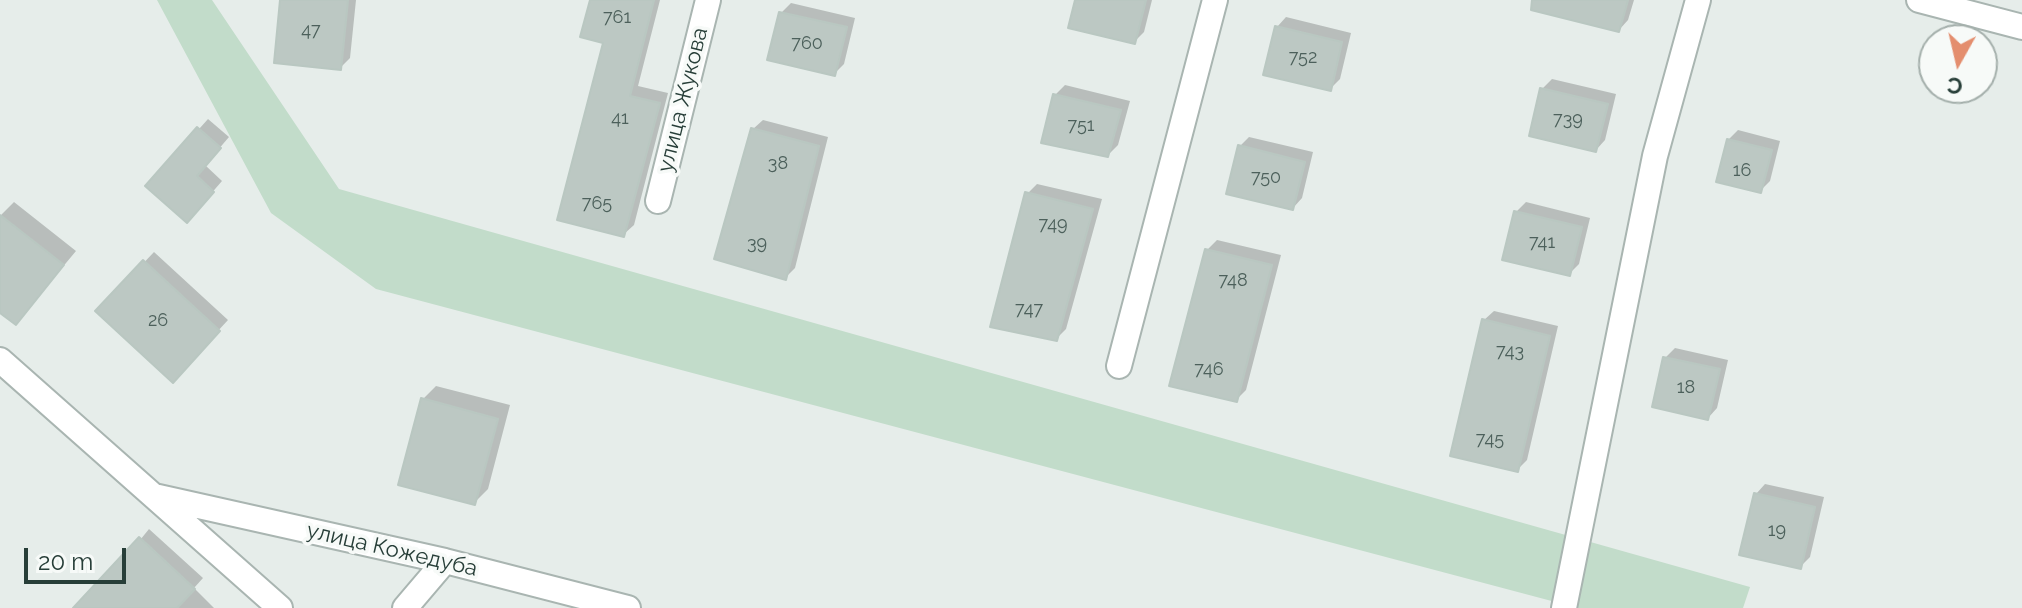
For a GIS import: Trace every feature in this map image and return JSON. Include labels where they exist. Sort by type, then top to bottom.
[{"type":"street","name":"улица Жукова","points":[[658,201],[708,0]]},
{"type":"street","points":[[1119,366],[1215,0]]},
{"type":"street","points":[[1564,608],[1655,156],[1698,0]]},
{"type":"street","points":[[1919,0],[2022,27]]},
{"type":"street","name":"улица Кожедуба","points":[[0,360],[280,608]]},
{"type":"street","name":"улица Кожедуба","points":[[154,496],[445,561],[628,608]]},
{"type":"street","points":[[405,608],[445,561]]},
{"type":"green space","points":[[157,0],[212,0],[339,189],[1750,587],[1743,608],[1578,608],[376,289],[271,213]]},
{"type":"building","points":[[280,0],[348,0],[341,70],[274,63]]},
{"type":"building","points":[[590,0],[654,0],[630,96],[660,103],[624,237],[557,220],[603,43],[580,37]]},
{"type":"building","points":[[1075,0],[1146,0],[1135,44],[1068,28]]},
{"type":"building","points":[[1532,0],[1628,0],[1619,32],[1531,10]]},
{"type":"building","points":[[779,12],[847,27],[835,76],[767,60]]},
{"type":"building","points":[[1275,26],[1342,42],[1331,91],[1263,75]]},
{"type":"building","points":[[1540,88],[1608,104],[1596,152],[1529,136]]},
{"type":"building","points":[[1053,94],[1121,110],[1108,157],[1041,143]]},
{"type":"building","points":[[197,127],[221,148],[197,176],[214,192],[187,223],[145,186]]},
{"type":"building","points":[[751,128],[819,146],[786,280],[714,259]]},
{"type":"building","points":[[1727,139],[1772,150],[1761,193],[1716,182]]},
{"type":"building","points":[[1238,145],[1305,162],[1293,210],[1226,194]]},
{"type":"building","points":[[1025,192],[1093,209],[1057,341],[990,327]]},
{"type":"building","points":[[1514,211],[1582,227],[1570,276],[1502,260]]},
{"type":"building","points":[[0,215],[64,265],[16,325],[0,313]]},
{"type":"building","points":[[1205,249],[1272,265],[1237,402],[1169,386]]},
{"type":"building","points":[[143,260],[220,331],[173,383],[95,311]]},
{"type":"building","points":[[1482,319],[1550,336],[1518,472],[1450,456]]},
{"type":"building","points":[[1663,357],[1720,369],[1708,420],[1652,407]]},
{"type":"building","points":[[421,398],[498,419],[475,505],[398,485]]},
{"type":"building","points":[[1754,493],[1815,507],[1801,569],[1739,555]]},
{"type":"building","points":[[139,537],[195,589],[177,608],[73,608]]}]
